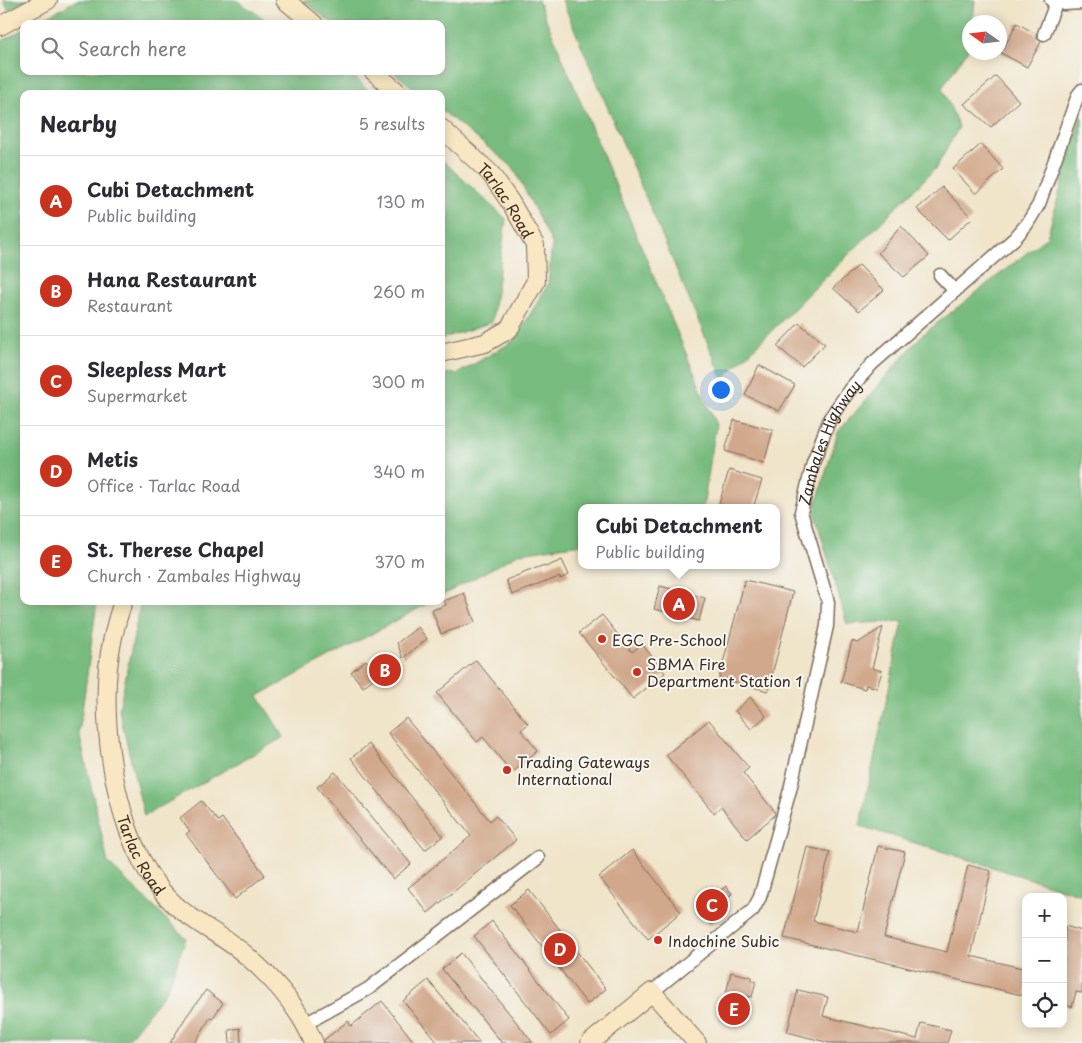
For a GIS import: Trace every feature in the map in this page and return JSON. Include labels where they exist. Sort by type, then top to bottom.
[{"type":"main road","points":[[3,23],[48,0]]},
{"type":"main road","points":[[285,0],[309,20]]},
{"type":"main road","points":[[378,75],[395,90]]},
{"type":"main road","name":"Tarlac Road","points":[[445,132],[490,173],[536,244],[536,281],[509,329],[485,343],[445,352]]},
{"type":"main road","name":"Tarlac Road","points":[[122,605],[108,666],[106,702],[110,751],[119,802],[134,848],[161,891],[175,905],[248,956],[286,994],[305,1024],[314,1043]]},
{"type":"main road","points":[[590,1043],[652,992],[697,1043]]},
{"type":"street","points":[[1044,34],[1054,2],[1082,3]]},
{"type":"street","name":"Zambales Highway","points":[[652,992],[753,910],[760,897],[790,790],[827,626],[828,602],[801,512],[812,463],[830,418],[850,389],[872,364],[1015,238],[1027,224],[1038,204],[1078,95],[1082,90]]},
{"type":"street","points":[[940,275],[955,291]]},
{"type":"street","points":[[305,1024],[368,989],[538,858]]},
{"type":"green space","points":[[3,0],[28,0],[8,10]]},
{"type":"green space","points":[[77,0],[236,0],[266,20],[41,20]]},
{"type":"green space","points":[[303,0],[538,0],[716,425],[704,504],[578,504],[578,544],[520,553],[445,594],[445,373],[457,374],[515,340],[548,284],[552,243],[513,167],[445,113],[445,90],[416,90],[397,75],[445,75],[445,20],[328,20]]},
{"type":"green space","points":[[562,0],[975,0],[974,15],[962,15],[962,58],[942,88],[959,127],[936,168],[723,379]]},
{"type":"green space","points":[[20,31],[20,75],[350,75],[368,90],[20,90],[20,605],[96,605],[79,733],[108,863],[186,938],[167,990],[125,1043],[0,1043],[0,42]]},
{"type":"green space","points":[[1081,116],[1082,895],[860,826],[903,621],[847,624],[814,511],[838,432],[921,336],[1047,237]]},
{"type":"green space","points":[[445,163],[506,219],[492,322],[445,338]]},
{"type":"green space","points":[[140,605],[425,605],[258,696],[284,737],[144,816],[119,710]]},
{"type":"building","points":[[1017,23],[1036,34],[1037,39],[1041,42],[1027,67],[1007,56],[1007,42]]},
{"type":"building","points":[[996,76],[1019,101],[991,127],[964,104]]},
{"type":"building","points":[[981,144],[1003,169],[976,194],[953,169]]},
{"type":"building","points":[[942,187],[972,218],[948,240],[917,209]]},
{"type":"building","points":[[901,226],[929,256],[904,277],[878,253]]},
{"type":"building","points":[[859,265],[884,290],[859,311],[833,288]]},
{"type":"building","points":[[799,323],[825,344],[802,367],[777,346]]},
{"type":"building","points":[[759,365],[795,385],[779,411],[745,395]]},
{"type":"building","points":[[734,420],[773,430],[764,463],[725,451]]},
{"type":"building","points":[[729,470],[762,480],[754,504],[719,504]]},
{"type":"building","points":[[562,560],[569,575],[512,595],[506,580]]},
{"type":"building","points":[[745,580],[793,592],[768,691],[719,678]]},
{"type":"building","points":[[660,586],[705,598],[699,621],[654,609]]},
{"type":"building","points":[[464,593],[475,622],[441,634],[432,610],[446,605],[445,601]]},
{"type":"building","points":[[602,615],[632,652],[642,644],[665,673],[633,699],[579,633]]},
{"type":"building","points":[[418,627],[427,639],[403,658],[397,643]]},
{"type":"building","points":[[883,627],[872,668],[882,671],[877,688],[866,685],[865,689],[841,682],[852,641],[858,643]]},
{"type":"building","points":[[366,660],[378,675],[363,687],[351,672]]},
{"type":"building","points":[[476,660],[528,724],[521,730],[538,751],[512,773],[483,737],[477,742],[437,693]]},
{"type":"building","points":[[750,697],[766,716],[751,729],[735,711]]},
{"type":"building","points":[[406,718],[490,821],[496,816],[516,840],[428,913],[408,888],[471,836],[388,733]]},
{"type":"building","points":[[709,720],[749,768],[743,773],[775,812],[774,816],[747,839],[721,807],[714,813],[666,755]]},
{"type":"building","points":[[369,744],[443,836],[425,850],[351,758]]},
{"type":"building","points":[[335,772],[411,864],[393,879],[317,787]]},
{"type":"building","points":[[201,801],[218,821],[222,818],[265,875],[235,899],[186,834],[190,831],[180,818]]},
{"type":"building","points":[[878,846],[905,852],[884,937],[947,952],[968,865],[991,871],[971,956],[1022,968],[1022,995],[784,938],[807,847],[830,852],[813,921],[858,932]]},
{"type":"building","points":[[632,850],[681,912],[648,939],[599,877]]},
{"type":"building","points":[[726,886],[732,894],[721,902],[728,911],[710,924],[698,907]]},
{"type":"building","points":[[529,890],[606,989],[587,1004],[510,905]]},
{"type":"building","points":[[492,921],[569,1020],[551,1035],[474,936]]},
{"type":"building","points":[[1067,927],[1082,931],[1082,993],[1076,992],[1072,1007],[1067,1006]]},
{"type":"building","points":[[461,953],[533,1043],[502,1043],[442,969]]},
{"type":"building","points":[[731,972],[752,977],[752,980],[756,981],[752,997],[748,996],[741,1025],[720,1020]]},
{"type":"building","points":[[428,980],[480,1043],[438,1043],[403,1001]]},
{"type":"building","points":[[206,990],[223,1003],[212,1019],[210,1018],[195,1043],[170,1043],[186,1017]]},
{"type":"building","points":[[798,990],[828,997],[823,1016],[917,1039],[921,1023],[951,1030],[947,1043],[830,1043],[787,1032]]},
{"type":"building","points":[[382,1001],[415,1043],[324,1043],[324,1040],[348,1021],[351,1026]]},
{"type":"building","points":[[240,1028],[241,1043],[230,1043],[229,1030]]},
{"type":"place","name":"Cubi Detachment","points":[[679,604]]},
{"type":"place","name":"EGC Pre-School","points":[[602,639]]},
{"type":"place","name":"Hana Restaurant","points":[[385,670]]},
{"type":"place","name":"SBMA Fire Department Station 1","points":[[637,672]]},
{"type":"place","name":"Trading Gateways International","points":[[507,770]]},
{"type":"place","name":"Sleepless Mart","points":[[712,905]]},
{"type":"place","name":"Indochine Subic","points":[[658,940]]},
{"type":"place","name":"Metis","points":[[560,949]]},
{"type":"place","name":"St. Therese Chapel","points":[[734,1009]]}]
